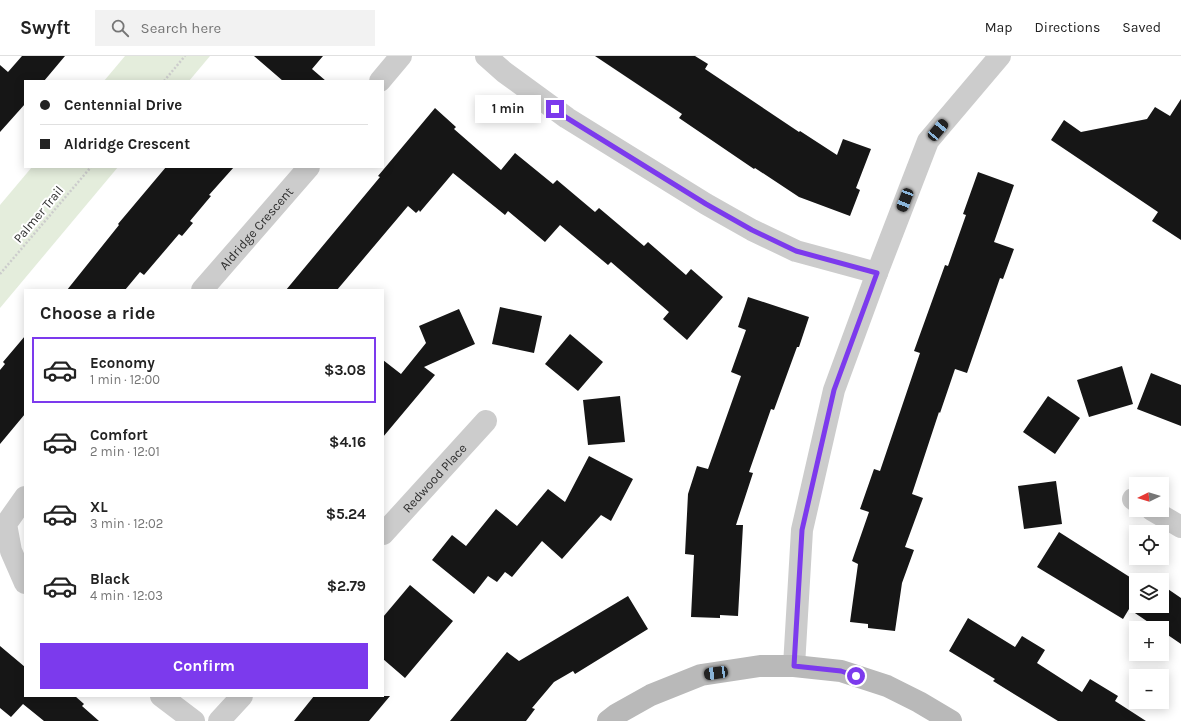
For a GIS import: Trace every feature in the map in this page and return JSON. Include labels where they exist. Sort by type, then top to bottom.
[{"type":"street","points":[[381,80],[401,56]]},
{"type":"street","points":[[486,56],[504,72],[567,118],[706,204],[752,230],[796,251],[877,273]]},
{"type":"street","points":[[794,666],[802,530],[834,390],[928,141],[1000,56]]},
{"type":"street","name":"Aldridge Crescent","points":[[203,289],[308,168]]},
{"type":"street","name":"Redwood Place","points":[[384,533],[486,421]]},
{"type":"street","points":[[24,498],[6,524],[11,551],[24,581]]},
{"type":"street","points":[[1164,517],[1181,527]]},
{"type":"street","points":[[608,721],[617,714],[651,695],[701,675],[760,666],[794,666],[841,671],[887,686],[919,702],[951,721]]},
{"type":"street","points":[[162,697],[194,721]]},
{"type":"street","points":[[219,721],[241,697]]},
{"type":"path","points":[[165,80],[185,56]]},
{"type":"path","name":"Palmer Trail","points":[[0,274],[90,168]]},
{"type":"green space","points":[[125,56],[210,56],[190,80],[105,80]]},
{"type":"green space","points":[[31,168],[117,168],[0,308],[0,205]]},
{"type":"building","points":[[22,56],[65,56],[45,80],[24,80],[24,105],[0,132],[0,65],[8,72]]},
{"type":"building","points":[[254,56],[323,56],[312,69],[325,80],[282,80]]},
{"type":"building","points":[[595,56],[695,56],[708,64],[705,69],[799,132],[800,131],[837,155],[843,139],[871,149],[856,188],[860,190],[850,216],[799,197],[755,168],[754,169],[679,118],[682,114]]},
{"type":"building","points":[[1181,99],[1181,240],[1152,221],[1158,212],[1051,140],[1064,120],[1081,132],[1147,119],[1155,107],[1170,116]]},
{"type":"building","points":[[435,108],[456,127],[454,129],[501,170],[515,153],[553,184],[557,180],[595,212],[599,208],[644,246],[648,242],[686,275],[691,269],[723,297],[687,340],[663,319],[669,312],[611,262],[608,265],[560,225],[545,242],[508,211],[505,215],[453,173],[420,212],[419,210],[416,213],[408,206],[338,289],[287,289],[380,177],[378,176]]},
{"type":"building","points":[[165,168],[233,168],[209,195],[211,196],[190,221],[193,223],[182,236],[179,234],[144,275],[140,272],[126,289],[68,289],[119,225],[118,224]]},
{"type":"building","points":[[978,172],[1014,185],[994,242],[1014,249],[1003,279],[1000,278],[967,373],[955,369],[912,494],[923,498],[905,547],[914,550],[902,583],[895,631],[868,628],[868,624],[850,622],[858,564],[852,561],[869,512],[860,509],[874,469],[880,471],[920,353],[914,351],[945,265],[948,266],[966,215],[963,214]]},
{"type":"building","points":[[748,297],[809,317],[799,347],[797,347],[774,410],[771,409],[749,472],[753,473],[736,525],[743,525],[738,616],[720,615],[720,618],[691,617],[694,555],[685,554],[688,494],[697,466],[708,469],[741,376],[731,372],[746,330],[738,327]]},
{"type":"building","points":[[500,307],[542,316],[534,353],[492,344]]},
{"type":"building","points":[[459,309],[475,344],[424,367],[435,375],[384,436],[384,361],[401,374],[426,343],[419,326]]},
{"type":"building","points":[[570,334],[603,362],[578,391],[545,364]]},
{"type":"building","points":[[24,337],[24,415],[0,444],[0,370],[5,364],[3,362]]},
{"type":"building","points":[[1122,366],[1133,404],[1089,417],[1077,380]]},
{"type":"building","points":[[1151,373],[1181,385],[1181,426],[1137,409]]},
{"type":"building","points":[[620,396],[625,442],[588,445],[583,400]]},
{"type":"building","points":[[1048,396],[1080,418],[1055,454],[1023,432]]},
{"type":"building","points":[[589,456],[633,479],[611,521],[601,515],[562,559],[542,541],[512,577],[505,572],[497,582],[488,576],[474,594],[432,560],[452,535],[466,546],[496,509],[517,526],[548,489],[565,502]]},
{"type":"building","points":[[1056,481],[1062,524],[1024,529],[1018,486]]},
{"type":"building","points":[[1059,532],[1129,577],[1129,609],[1123,619],[1037,567]]},
{"type":"building","points":[[410,585],[453,621],[405,678],[384,660],[384,616]]},
{"type":"building","points":[[1169,590],[1181,598],[1181,644],[1169,636],[1169,621],[1147,621],[1135,613],[1169,613]]},
{"type":"building","points":[[628,596],[648,629],[575,674],[573,671],[554,682],[532,708],[535,709],[526,721],[450,721],[507,652],[519,661]]},
{"type":"building","points":[[968,618],[1015,647],[1022,636],[1045,650],[1037,663],[1082,692],[1090,679],[1118,696],[1115,701],[1146,721],[1058,721],[993,681],[995,679],[949,651]]},
{"type":"building","points":[[0,646],[24,666],[24,697],[76,697],[84,704],[82,706],[99,721],[44,721],[23,704],[11,717],[0,708]]},
{"type":"building","points":[[390,696],[369,721],[294,721],[313,697]]},
{"type":"route","points":[[555,109],[567,118],[706,204],[752,230],[796,251],[877,273],[834,390],[802,530],[794,666],[841,671],[856,676]]}]
